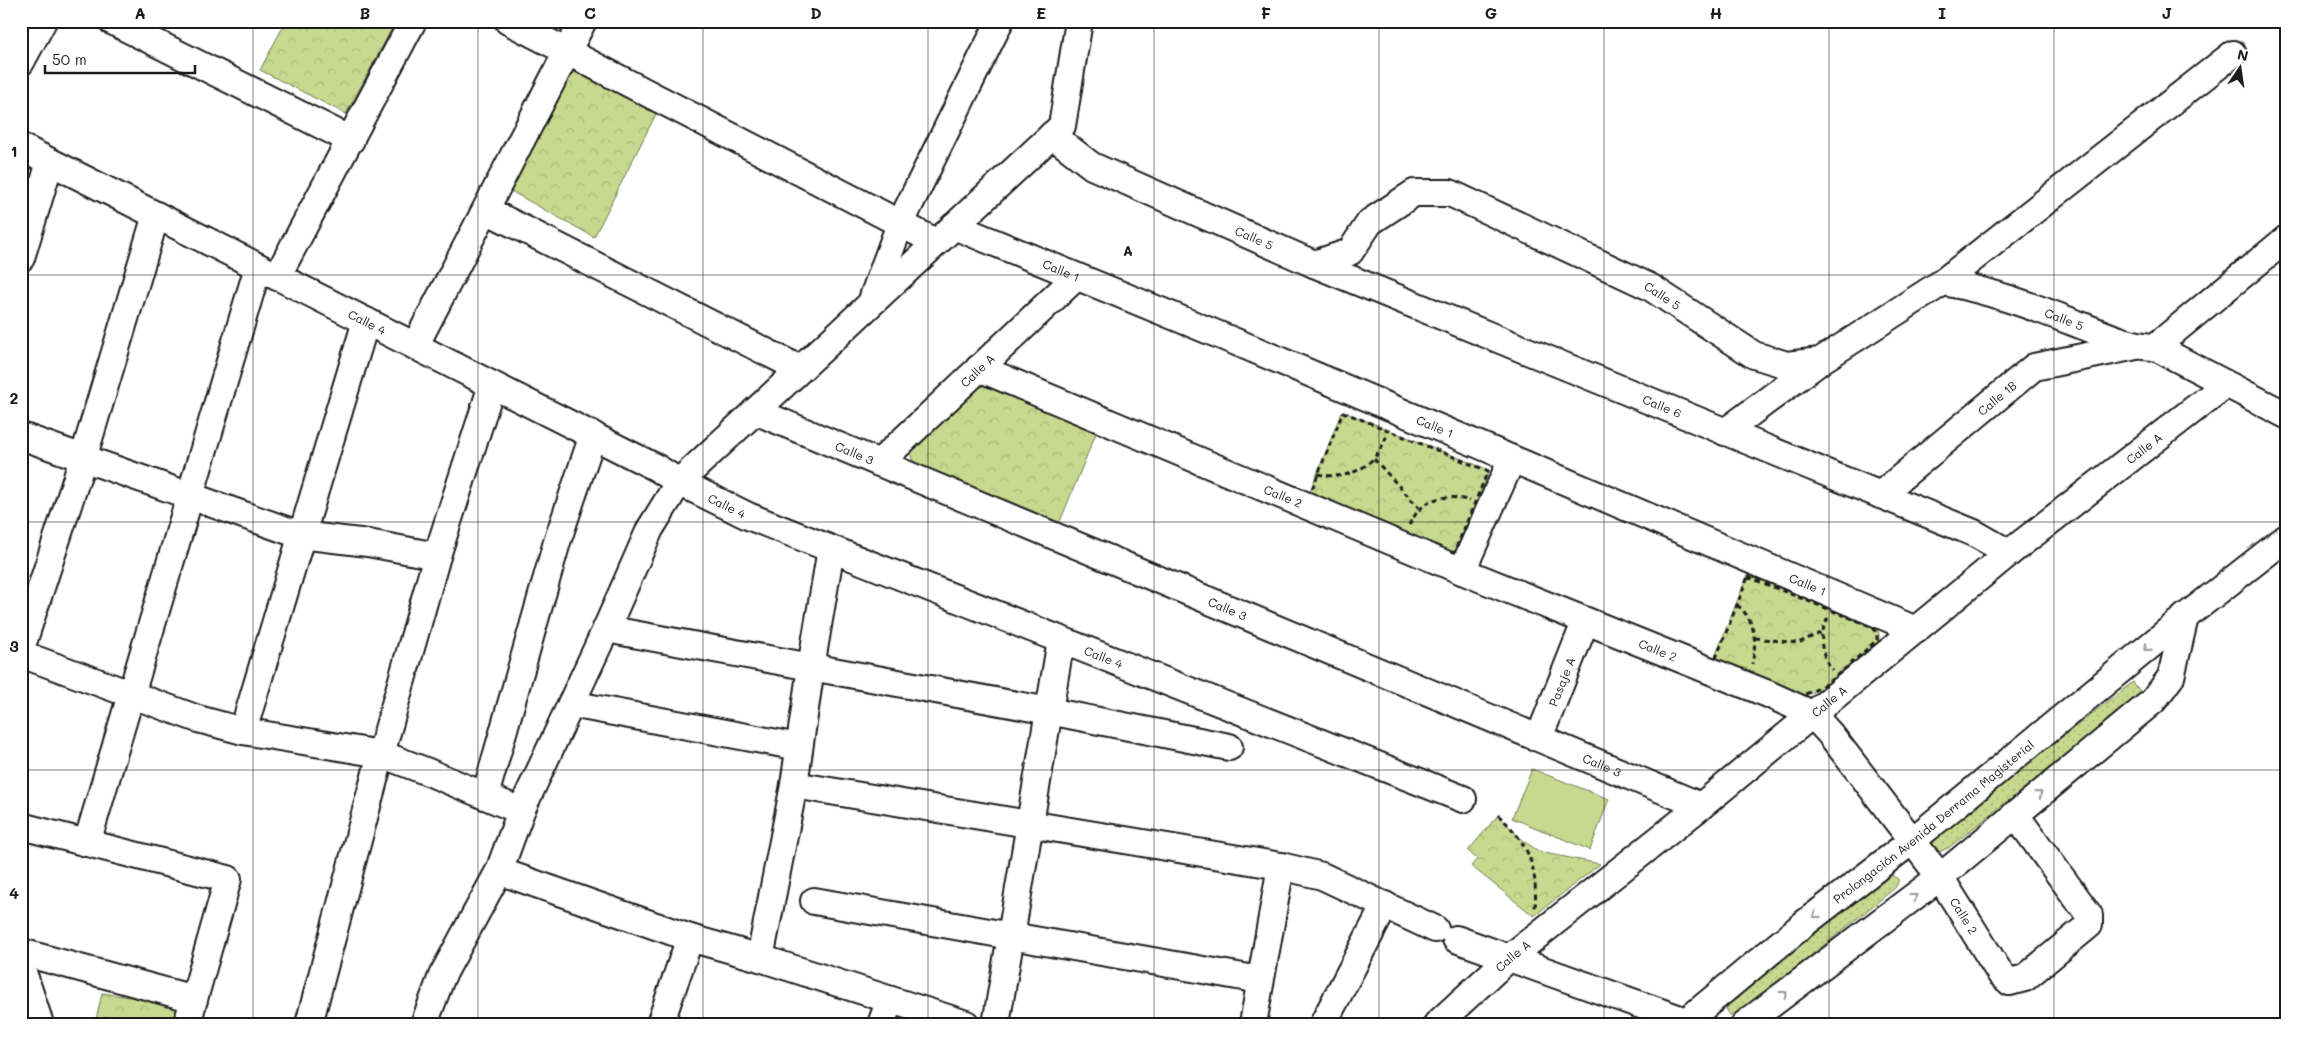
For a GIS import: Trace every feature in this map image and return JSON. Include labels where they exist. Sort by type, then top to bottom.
[{"type":"street","points":[[21,62],[44,21]]},
{"type":"street","points":[[112,21],[350,140]]},
{"type":"street","points":[[87,843],[191,497],[268,272],[350,140],[413,21]]},
{"type":"street","name":"Calle 1","points":[[508,21],[900,224],[945,234],[1076,277],[1916,630]]},
{"type":"street","points":[[415,346],[583,21]]},
{"type":"street","points":[[871,302],[900,224],[1000,21]]},
{"type":"street","points":[[424,1024],[442,976],[499,871],[521,811],[606,629],[650,529],[679,482],[1062,126],[1080,21]]},
{"type":"street","points":[[1943,282],[2232,54]]},
{"type":"street","name":"Calle 5","points":[[1052,135],[1092,166],[1314,264],[1350,252],[1370,222],[1414,192],[1450,193],[1650,287],[1754,355],[1787,365],[1820,361],[1943,282],[1971,287],[2146,347],[2286,415]]},
{"type":"street","name":"Calle 4","points":[[21,147],[593,435],[657,468],[679,482],[748,516],[1463,799]]},
{"type":"street","points":[[21,258],[50,162]]},
{"type":"street","points":[[486,210],[800,369]]},
{"type":"street","points":[[21,649],[83,458],[156,215]]},
{"type":"street","points":[[2146,347],[2286,239]]},
{"type":"street","name":"Calle 6","points":[[1314,264],[1974,533],[2009,553]]},
{"type":"street","name":"Calle A","points":[[879,463],[1076,277]]},
{"type":"street","points":[[243,731],[300,535],[366,321]]},
{"type":"street","name":"Calle 1B","points":[[1880,495],[2034,367],[2146,347]]},
{"type":"street","points":[[1725,432],[1820,361]]},
{"type":"street","name":"Calle 2","points":[[980,368],[1462,570],[1768,694],[1812,714],[1913,840],[1940,877],[2000,973],[2010,982],[2025,978],[2089,925],[2089,914],[2014,814]]},
{"type":"street","points":[[309,1024],[436,556],[492,385]]},
{"type":"street","name":"Calle A","points":[[1437,1024],[1509,958],[1701,806],[2009,553],[2225,385]]},
{"type":"street","name":"Calle 3","points":[[755,411],[1701,806]]},
{"type":"street","points":[[485,796],[557,542],[593,435]]},
{"type":"street","points":[[21,436],[300,535],[368,543],[436,556]]},
{"type":"street","points":[[1462,570],[1512,459]]},
{"type":"street","name":"Prolongación Avenida Derrama Magisterial","points":[[1687,1023],[1805,923],[1913,840],[2184,617],[2286,538]]},
{"type":"street","points":[[760,958],[794,785],[810,667],[831,549]]},
{"type":"street","points":[[1745,1024],[1940,877],[2153,701],[2171,677],[2184,617]]},
{"type":"street","points":[[606,629],[1049,711],[1229,747]]},
{"type":"street","name":"Pasaje A","points":[[1543,728],[1580,635]]},
{"type":"street","points":[[996,1024],[1061,640]]},
{"type":"street","points":[[21,654],[198,719],[243,731],[381,754],[521,811]]},
{"type":"street","points":[[571,704],[799,747]]},
{"type":"street","points":[[794,785],[1281,866],[1322,876],[1445,934],[1687,1023]]},
{"type":"street","points":[[21,826],[228,879],[187,1024]]},
{"type":"street","points":[[1253,1024],[1281,866]]},
{"type":"street","points":[[499,871],[690,938],[760,958],[966,1024]]},
{"type":"street","points":[[814,901],[1260,980]]},
{"type":"street","points":[[1322,1024],[1385,905]]},
{"type":"street","points":[[660,1024],[690,938]]},
{"type":"street","points":[[21,952],[194,999]]},
{"type":"street","points":[[21,966],[40,1024]]},
{"type":"street","points":[[881,1024],[890,1000]]},
{"type":"path","points":[[1342,412],[1488,471],[1454,553],[1450,555],[1308,499],[1318,474],[1342,412]]},
{"type":"path","points":[[1318,474],[1336,476],[1350,474],[1365,467],[1374,459],[1385,443],[1388,431]]},
{"type":"path","points":[[1374,459],[1420,508]]},
{"type":"path","points":[[1404,537],[1413,517],[1420,508],[1438,498],[1456,498],[1475,503]]},
{"type":"path","points":[[1748,578],[1873,627],[1877,634],[1877,640],[1820,688],[1805,695],[1795,696],[1714,663],[1737,605],[1748,578]]},
{"type":"path","points":[[1737,605],[1750,619],[1755,638],[1754,654],[1748,676]]},
{"type":"path","points":[[1834,612],[1828,618],[1822,633],[1823,654],[1836,674]]},
{"type":"path","points":[[1755,638],[1798,643],[1822,633]]},
{"type":"path","points":[[1498,815],[1517,834],[1528,850],[1536,887],[1534,915]]},
{"type":"green space","points":[[286,21],[396,21],[346,114],[260,70]]},
{"type":"green space","points":[[566,68],[657,112],[594,237],[507,189]]},
{"type":"green space","points":[[982,385],[1096,433],[1059,524],[917,466],[913,461],[911,454],[913,445]]},
{"type":"green space","points":[[1342,411],[1489,470],[1454,555],[1307,499]]},
{"type":"green space","points":[[1748,574],[1876,626],[1879,642],[1840,676],[1818,690],[1796,697],[1712,664]]},
{"type":"green space","points":[[2133,682],[2143,695],[1948,848],[1939,852],[1931,845],[1933,837]]},
{"type":"green space","points":[[1532,769],[1609,799],[1590,850],[1512,818]]},
{"type":"green space","points":[[1498,815],[1522,840],[1540,852],[1600,864],[1534,916],[1471,866],[1477,859],[1468,851]]},
{"type":"green space","points":[[1891,875],[1898,879],[1895,888],[1741,1012],[1735,1016],[1730,1015],[1725,1007],[1728,1000]]},
{"type":"green space","points":[[102,993],[183,1005],[177,1024],[95,1024]]},
{"type":"district","name":"A","points":[[1128,250]]}]
